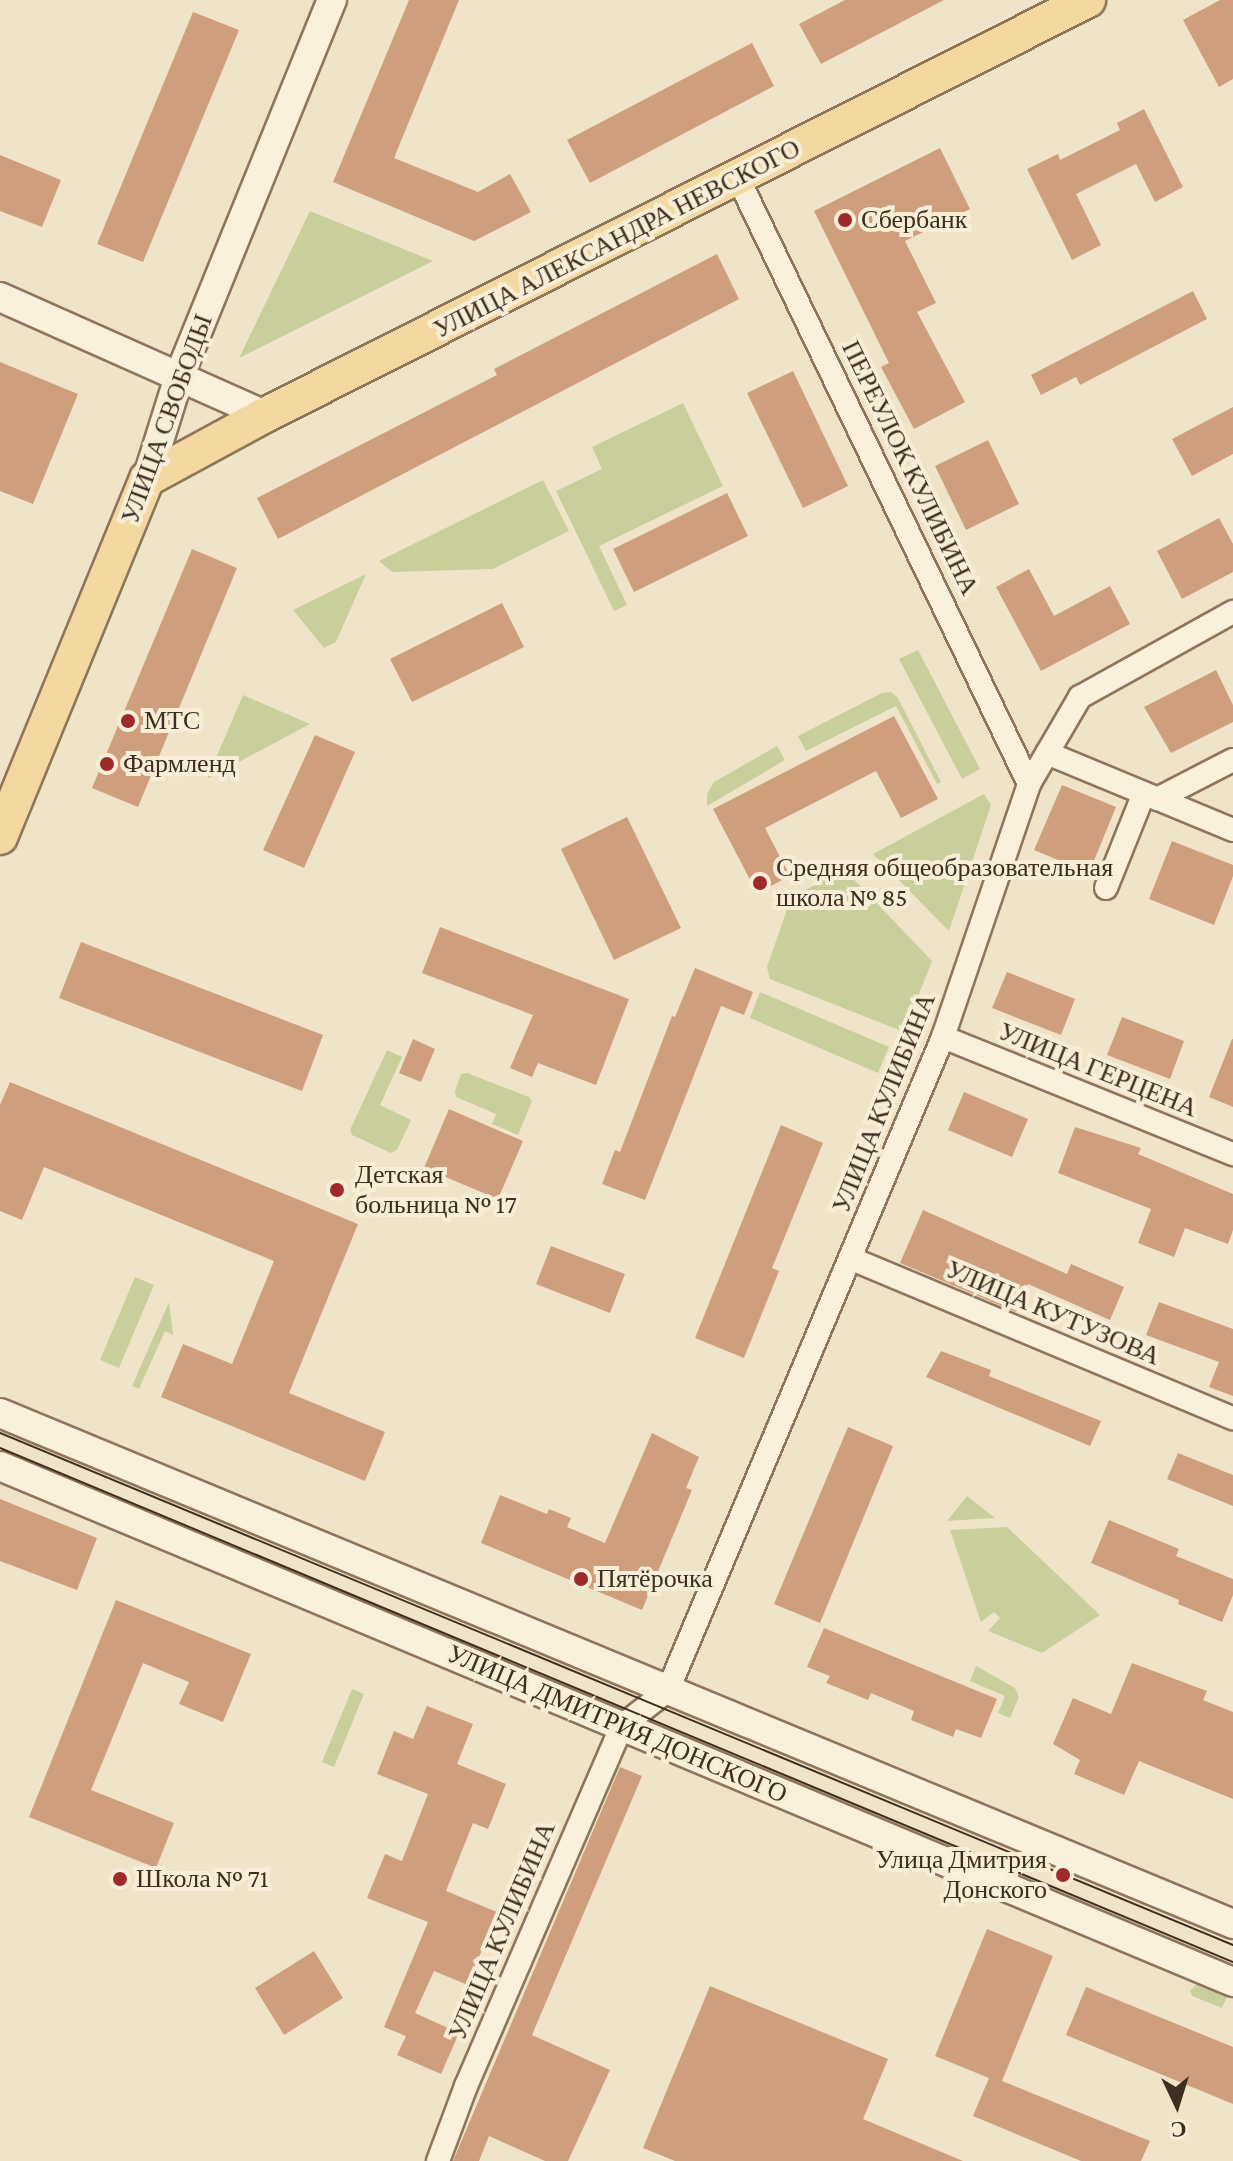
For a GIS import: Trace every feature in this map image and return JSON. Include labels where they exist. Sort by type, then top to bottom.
[{"type":"main road","name":"УЛИЦА АЛЕКСАНДРА НЕВСКОГО","points":[[147,479],[265,415],[1088,0]]},
{"type":"main road","name":"УЛИЦА СВОБОДЫ","points":[[0,837],[147,479]]},
{"type":"street","name":"УЛИЦА СВОБОДЫ","points":[[147,479],[180,374],[332,0]]},
{"type":"street","name":"ПЕРЕУЛОК КУЛИБИНА","points":[[738,178],[1029,784]]},
{"type":"street","points":[[0,297],[180,374],[265,415]]},
{"type":"street","name":"УЛИЦА КУЛИБИНА","points":[[668,1690],[943,1037],[1029,784],[1080,697],[1233,612]]},
{"type":"street","points":[[1047,753],[1233,830]]},
{"type":"street","points":[[1106,888],[1151,796],[1233,760]]},
{"type":"street","name":"УЛИЦА ГЕРЦЕНА","points":[[943,1037],[1233,1154]]},
{"type":"street","name":"УЛИЦА КУТУЗОВА","points":[[852,1259],[1233,1418]]},
{"type":"street","name":"УЛИЦА ДМИТРИЯ ДОНСКОГО","points":[[0,1413],[1233,1924]]},
{"type":"street","name":"УЛИЦА ДМИТРИЯ ДОНСКОГО","points":[[0,1466],[1233,1982]]},
{"type":"street","points":[[622,1726],[668,1690]]},
{"type":"street","name":"УЛИЦА КУЛИБИНА","points":[[438,2161],[466,2086],[622,1726]]},
{"type":"green space","points":[[310,211],[433,261],[239,358]]},
{"type":"green space","points":[[683,403],[723,486],[599,546],[627,605],[614,611],[556,491],[602,469],[592,447]]},
{"type":"green space","points":[[543,480],[569,531],[493,569],[392,572],[379,561]]},
{"type":"green space","points":[[366,574],[336,642],[324,648],[293,610]]},
{"type":"green space","points":[[918,650],[980,769],[962,779],[899,659]]},
{"type":"green space","points":[[891,692],[898,698],[941,782],[937,784],[896,706],[806,751],[798,736],[882,693]]},
{"type":"green space","points":[[243,695],[310,724],[207,779]]},
{"type":"green space","points":[[777,746],[785,760],[707,806],[707,794],[714,782]]},
{"type":"green space","points":[[984,794],[991,805],[949,931],[873,854]]},
{"type":"green space","points":[[844,869],[932,961],[904,1032],[770,979],[767,967],[791,898]]},
{"type":"green space","points":[[760,992],[889,1047],[878,1073],[750,1018]]},
{"type":"green space","points":[[387,1050],[402,1057],[380,1105],[411,1120],[397,1150],[391,1153],[352,1135],[350,1130]]},
{"type":"green space","points":[[467,1073],[529,1097],[532,1101],[518,1135],[492,1124],[496,1114],[456,1097],[461,1074]]},
{"type":"green space","points":[[135,1277],[154,1285],[119,1368],[100,1360]]},
{"type":"green space","points":[[169,1302],[173,1335],[165,1331],[139,1389],[132,1386]]},
{"type":"green space","points":[[967,1496],[995,1518],[947,1521]]},
{"type":"green space","points":[[1007,1527],[1100,1615],[1042,1653],[988,1631],[1000,1618],[994,1612],[981,1622],[950,1530]]},
{"type":"green space","points":[[976,1666],[1015,1688],[1019,1697],[1010,1718],[998,1713],[1005,1696],[970,1681]]},
{"type":"green space","points":[[352,1689],[364,1694],[334,1767],[322,1762]]},
{"type":"green space","points":[[1198,1983],[1228,1995],[1222,2008],[1192,1996],[1190,1991]]},
{"type":"building","points":[[409,0],[459,0],[394,158],[478,192],[510,174],[531,212],[474,241],[333,182]]},
{"type":"building","points":[[845,0],[944,0],[821,64],[799,24]]},
{"type":"building","points":[[1220,0],[1233,0],[1233,79],[1219,87],[1183,20]]},
{"type":"building","points":[[193,12],[239,30],[143,262],[97,244]]},
{"type":"building","points":[[752,43],[774,86],[590,183],[567,140]]},
{"type":"building","points":[[1144,109],[1183,187],[1155,202],[1136,164],[1076,194],[1101,245],[1072,260],[1027,169],[1058,154],[1060,160],[1120,130],[1117,123]]},
{"type":"building","points":[[940,148],[970,209],[905,241],[936,303],[917,312],[965,402],[914,429],[881,367],[889,363],[814,211]]},
{"type":"building","points":[[0,155],[61,180],[42,227],[0,211]]},
{"type":"building","points":[[717,254],[739,299],[278,539],[257,498],[497,375],[494,369]]},
{"type":"building","points":[[1193,291],[1207,319],[1080,385],[1076,377],[1041,395],[1031,375]]},
{"type":"building","points":[[0,362],[78,394],[33,504],[0,491]]},
{"type":"building","points":[[793,371],[848,486],[803,508],[747,393]]},
{"type":"building","points":[[1233,407],[1233,454],[1192,476],[1172,439]]},
{"type":"building","points":[[988,440],[1019,504],[966,530],[935,466]]},
{"type":"building","points":[[727,493],[748,536],[634,592],[613,549]]},
{"type":"building","points":[[1219,518],[1233,544],[1233,572],[1182,599],[1157,551]]},
{"type":"building","points":[[192,549],[237,568],[138,807],[92,788]]},
{"type":"building","points":[[1029,569],[1054,616],[1110,586],[1130,624],[1041,671],[996,587]]},
{"type":"building","points":[[502,603],[524,647],[412,702],[390,659]]},
{"type":"building","points":[[1216,670],[1233,705],[1233,722],[1171,753],[1144,707]]},
{"type":"building","points":[[894,716],[938,799],[901,818],[876,771],[765,828],[790,876],[757,893],[713,809]]},
{"type":"building","points":[[315,735],[355,752],[304,868],[263,850]]},
{"type":"building","points":[[1062,785],[1116,807],[1089,873],[1034,850]]},
{"type":"building","points":[[627,817],[681,928],[614,960],[561,849]]},
{"type":"building","points":[[1172,841],[1233,865],[1233,876],[1214,925],[1149,899]]},
{"type":"building","points":[[440,927],[629,999],[596,1085],[538,1063],[532,1077],[510,1068],[533,1015],[422,973]]},
{"type":"building","points":[[81,942],[323,1035],[302,1091],[59,998]]},
{"type":"building","points":[[695,968],[753,992],[744,1015],[721,1006],[645,1200],[602,1184],[615,1150],[620,1152],[672,1016],[675,1017]]},
{"type":"building","points":[[1007,972],[1075,999],[1061,1035],[992,1008]]},
{"type":"building","points":[[1122,1017],[1184,1041],[1170,1079],[1107,1055]]},
{"type":"building","points":[[413,1039],[435,1049],[421,1082],[399,1073]]},
{"type":"building","points":[[1233,1039],[1233,1107],[1209,1097]]},
{"type":"building","points":[[10,1082],[358,1224],[289,1393],[385,1432],[365,1481],[161,1397],[183,1344],[232,1364],[274,1261],[44,1167],[22,1220],[0,1211],[0,1105]]},
{"type":"building","points":[[964,1092],[1028,1119],[1012,1157],[948,1130]]},
{"type":"building","points":[[449,1109],[523,1141],[498,1199],[424,1168]]},
{"type":"building","points":[[781,1125],[823,1143],[772,1268],[779,1271],[744,1358],[695,1338]]},
{"type":"building","points":[[1075,1127],[1141,1148],[1138,1154],[1233,1194],[1233,1230],[1228,1244],[1185,1228],[1174,1257],[1138,1243],[1151,1209],[1058,1173]]},
{"type":"building","points":[[923,1210],[1067,1274],[1071,1264],[1124,1287],[1110,1320],[1028,1284],[1016,1312],[900,1263]]},
{"type":"building","points":[[551,1246],[625,1274],[610,1313],[536,1284]]},
{"type":"building","points":[[1159,1302],[1233,1329],[1233,1396],[1209,1387],[1219,1362],[1146,1335]]},
{"type":"building","points":[[941,1351],[991,1370],[989,1376],[1101,1421],[1090,1446],[926,1377]]},
{"type":"building","points":[[848,1427],[893,1446],[820,1623],[774,1604]]},
{"type":"building","points":[[652,1433],[699,1457],[686,1488],[692,1490],[642,1610],[481,1543],[500,1495],[547,1514],[549,1509],[571,1518],[567,1527],[605,1543]]},
{"type":"building","points":[[1178,1453],[1233,1475],[1233,1506],[1167,1479]]},
{"type":"building","points":[[0,1499],[97,1538],[77,1590],[0,1561]]},
{"type":"building","points":[[1109,1520],[1179,1549],[1176,1556],[1233,1579],[1233,1595],[1222,1622],[1178,1604],[1179,1600],[1091,1563]]},
{"type":"building","points":[[116,1600],[251,1654],[223,1722],[179,1704],[189,1682],[143,1663],[91,1790],[174,1823],[156,1868],[29,1817]]},
{"type":"building","points":[[824,1628],[997,1699],[981,1738],[956,1729],[953,1737],[911,1720],[914,1711],[871,1693],[868,1700],[826,1683],[830,1676],[807,1667]]},
{"type":"building","points":[[1132,1663],[1207,1691],[1203,1700],[1233,1712],[1233,1799],[1139,1761],[1124,1795],[1074,1774],[1080,1760],[1053,1744],[1073,1698],[1111,1714]]},
{"type":"building","points":[[427,1706],[473,1724],[457,1764],[506,1784],[488,1829],[473,1823],[446,1891],[497,1912],[468,1985],[434,1971],[415,2013],[459,2033],[441,2074],[397,2055],[406,2036],[384,2027],[428,1922],[367,1898],[385,1854],[402,1861],[428,1794],[377,1774],[394,1731],[413,1739]]},
{"type":"building","points":[[620,1767],[642,1776],[532,2035],[610,2070],[568,2161],[545,2161],[489,2136],[479,2161],[453,2161]]},
{"type":"building","points":[[987,1929],[1053,1956],[1002,2081],[1150,2141],[1141,2161],[1081,2161],[973,2116],[989,2078],[935,2056]]},
{"type":"building","points":[[314,1951],[343,1998],[284,2035],[255,1988]]},
{"type":"building","points":[[710,1986],[888,2059],[863,2119],[963,2161],[675,2161],[643,2148]]},
{"type":"building","points":[[1086,1987],[1233,2047],[1233,2104],[1066,2035]]},
{"type":"tram line","points":[[0,1433],[1233,1945]]},
{"type":"tram line","points":[[0,1448],[1233,1962]]},
{"type":"place","name":"Сбербанк","points":[[845,220]]},
{"type":"place","name":"МТС","points":[[128,721]]},
{"type":"place","name":"Фармленд","points":[[107,764]]},
{"type":"place","name":"Средняя общеобразовательная школа № 85","points":[[760,883]]},
{"type":"place","name":"Детская больница № 17","points":[[337,1190]]},
{"type":"place","name":"Пятёрочка","points":[[581,1579]]},
{"type":"place","name":"Улица Дмитрия Донского","points":[[1063,1875]]},
{"type":"place","name":"Школа № 71","points":[[120,1879]]}]
